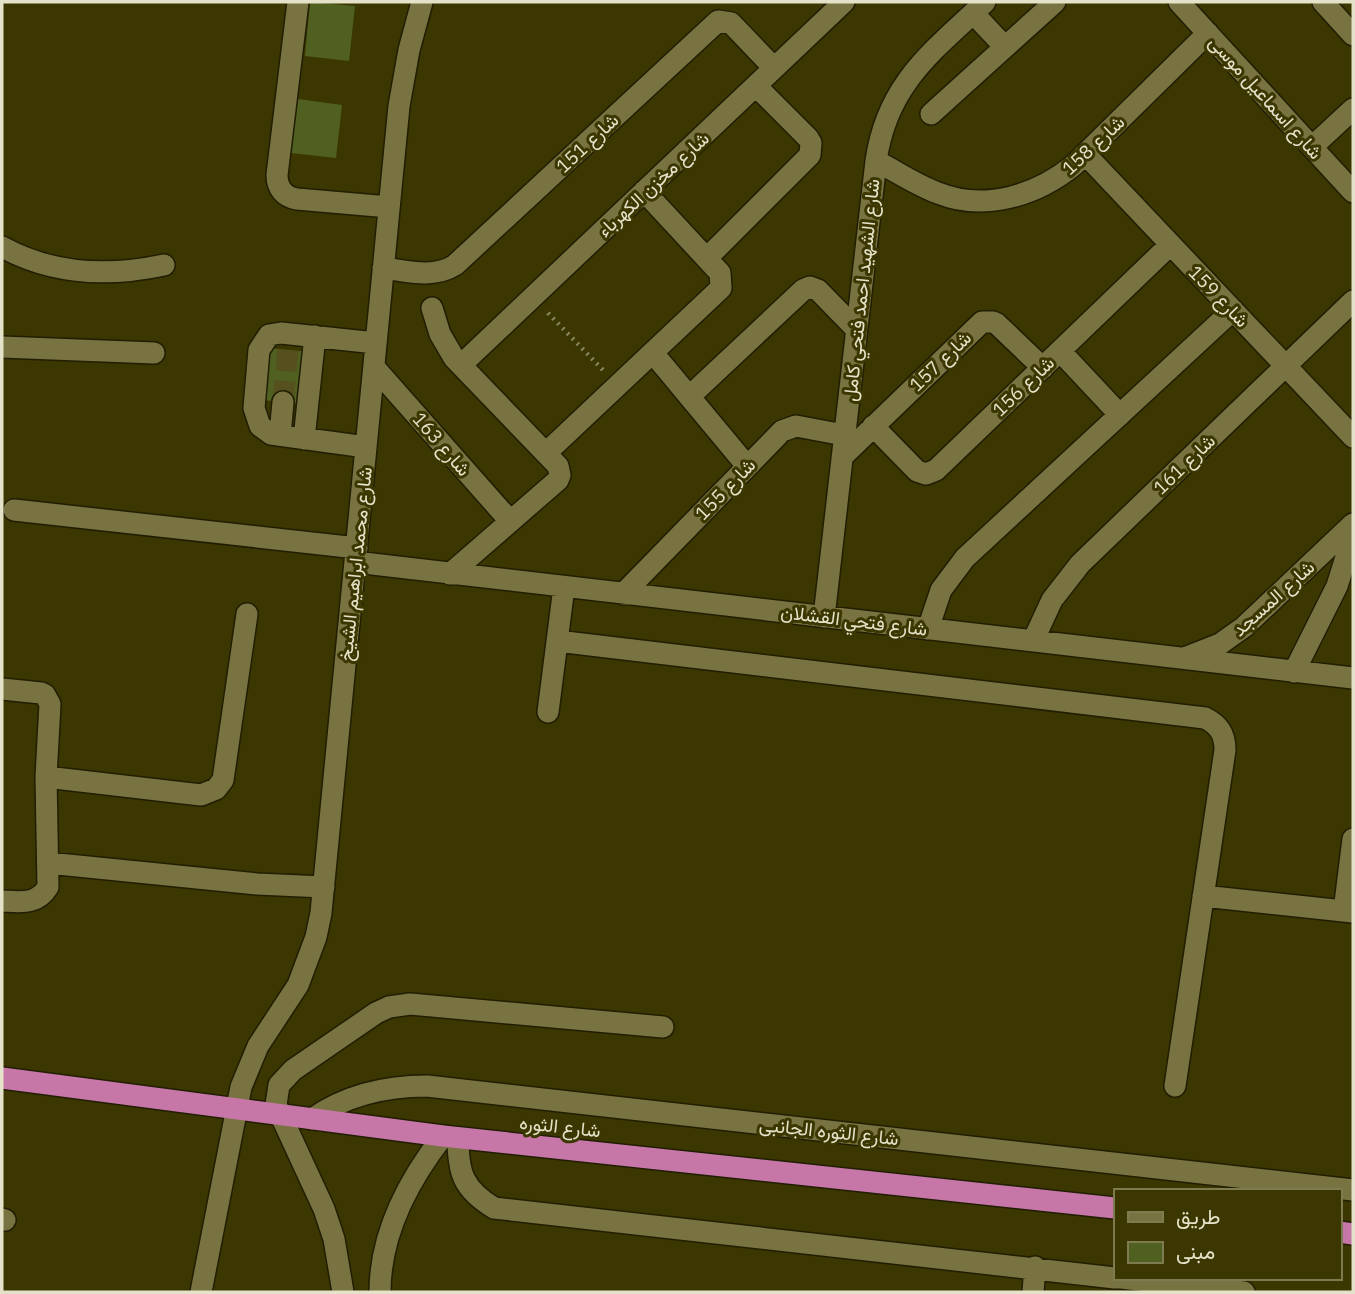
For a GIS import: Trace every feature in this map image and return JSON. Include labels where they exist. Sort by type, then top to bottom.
[{"type":"highway","name":"شارع الثوره","points":[[2,1078],[450,1137],[1114,1208]]},
{"type":"street","points":[[298,2],[277,174],[280,188],[290,198],[389,207]]},
{"type":"street","name":"شارع محمد ابراهيم الشيخ","points":[[201,1292],[236,1109],[248,1066],[298,985],[316,937],[324,887],[403,78],[422,2]]},
{"type":"street","name":"شارع مخزن الكهرباء","points":[[461,365],[844,2]]},
{"type":"street","points":[[931,114],[1055,2]]},
{"type":"street","name":"شارع اسماعيل موسى","points":[[1179,2],[1353,192]]},
{"type":"street","points":[[1323,2],[1353,35]]},
{"type":"street","points":[[979,8],[1005,47]]},
{"type":"street","name":"شارع الشهيد احمد فتحي كامل","points":[[824,617],[881,130],[901,88],[921,63],[979,8]]},
{"type":"street","name":"شارع 151","points":[[383,268],[427,273],[442,272],[455,265],[719,22],[731,23],[774,68]]},
{"type":"street","name":"شارع 158","points":[[876,161],[938,193],[974,200],[1001,199],[1027,192],[1060,177],[1086,155],[1208,33]]},
{"type":"street","points":[[706,258],[810,155],[811,143],[808,138],[756,86]]},
{"type":"street","points":[[1312,147],[1353,109]]},
{"type":"street","name":"شارع 159","points":[[1086,155],[1353,437]]},
{"type":"street","points":[[546,453],[722,288],[720,273],[644,191]]},
{"type":"street","name":"شارع 156","points":[[873,426],[917,471],[931,472],[1170,245]]},
{"type":"street","points":[[2,247],[42,264],[72,271],[134,271],[164,265]]},
{"type":"street","points":[[690,396],[803,290],[810,287],[818,290],[856,329]]},
{"type":"street","name":"شارع 161","points":[[1033,641],[1052,600],[1080,564],[1353,301]]},
{"type":"street","points":[[432,308],[440,334],[461,365],[560,469],[559,477],[450,573]]},
{"type":"street","points":[[928,629],[935,603],[956,568],[1233,310]]},
{"type":"street","name":"شارع 157","points":[[842,457],[982,322],[998,324],[1043,368]]},
{"type":"street","points":[[366,447],[265,431],[254,415],[258,350],[269,335],[289,342],[315,336],[376,343]]},
{"type":"street","points":[[304,439],[315,336]]},
{"type":"street","points":[[2,347],[154,352]]},
{"type":"street","points":[[1060,351],[1120,415]]},
{"type":"street","points":[[653,352],[747,466]]},
{"type":"street","name":"شارع 163","points":[[374,367],[510,522]]},
{"type":"street","points":[[280,435],[283,401]]},
{"type":"street","name":"شارع 155","points":[[624,594],[782,431],[796,426],[845,435]]},
{"type":"street","name":"شارع فتحي القشلان","points":[[14,510],[356,555],[450,573],[1353,678]]},
{"type":"street","name":"شارع المسجد","points":[[1183,658],[1220,644],[1244,627],[1353,524]]},
{"type":"street","name":"شارع المسجد","points":[[1294,671],[1337,586],[1353,535]]},
{"type":"street","points":[[548,712],[564,587]]},
{"type":"street","points":[[46,777],[201,794],[216,789],[223,780],[247,614]]},
{"type":"street","points":[[557,641],[1205,718],[1220,728],[1225,750],[1175,1086]]},
{"type":"street","points":[[2,689],[41,693],[48,699],[46,777],[50,880],[44,894],[36,900],[2,901]]},
{"type":"street","points":[[1203,896],[1348,912],[1353,839]]},
{"type":"street","points":[[48,863],[257,884],[324,887]]},
{"type":"street","points":[[343,1292],[334,1239],[324,1209],[279,1115],[276,1095],[285,1076],[376,1013],[399,1005],[663,1027]]},
{"type":"street","name":"شارع الثوره الجانبى","points":[[312,1119],[338,1103],[367,1093],[397,1087],[427,1086],[1353,1190]]},
{"type":"street","points":[[450,1137],[463,1180],[476,1197],[495,1208],[1035,1267],[1078,1283],[1114,1278]]},
{"type":"street","points":[[380,1292],[384,1257],[400,1205],[412,1181],[450,1137]]},
{"type":"street","points":[[1033,1292],[1035,1267]]},
{"type":"street","points":[[1139,1280],[1244,1292]]},
{"type":"path","points":[[533,298],[618,386]]},
{"type":"building","points":[[310,2],[355,6],[349,61],[305,56]]},
{"type":"building","points":[[298,99],[342,105],[336,158],[291,153]]},
{"type":"building","points":[[267,348],[311,352],[306,404],[262,400]]},
{"type":"tunnel","points":[[283,402],[288,350]]}]
